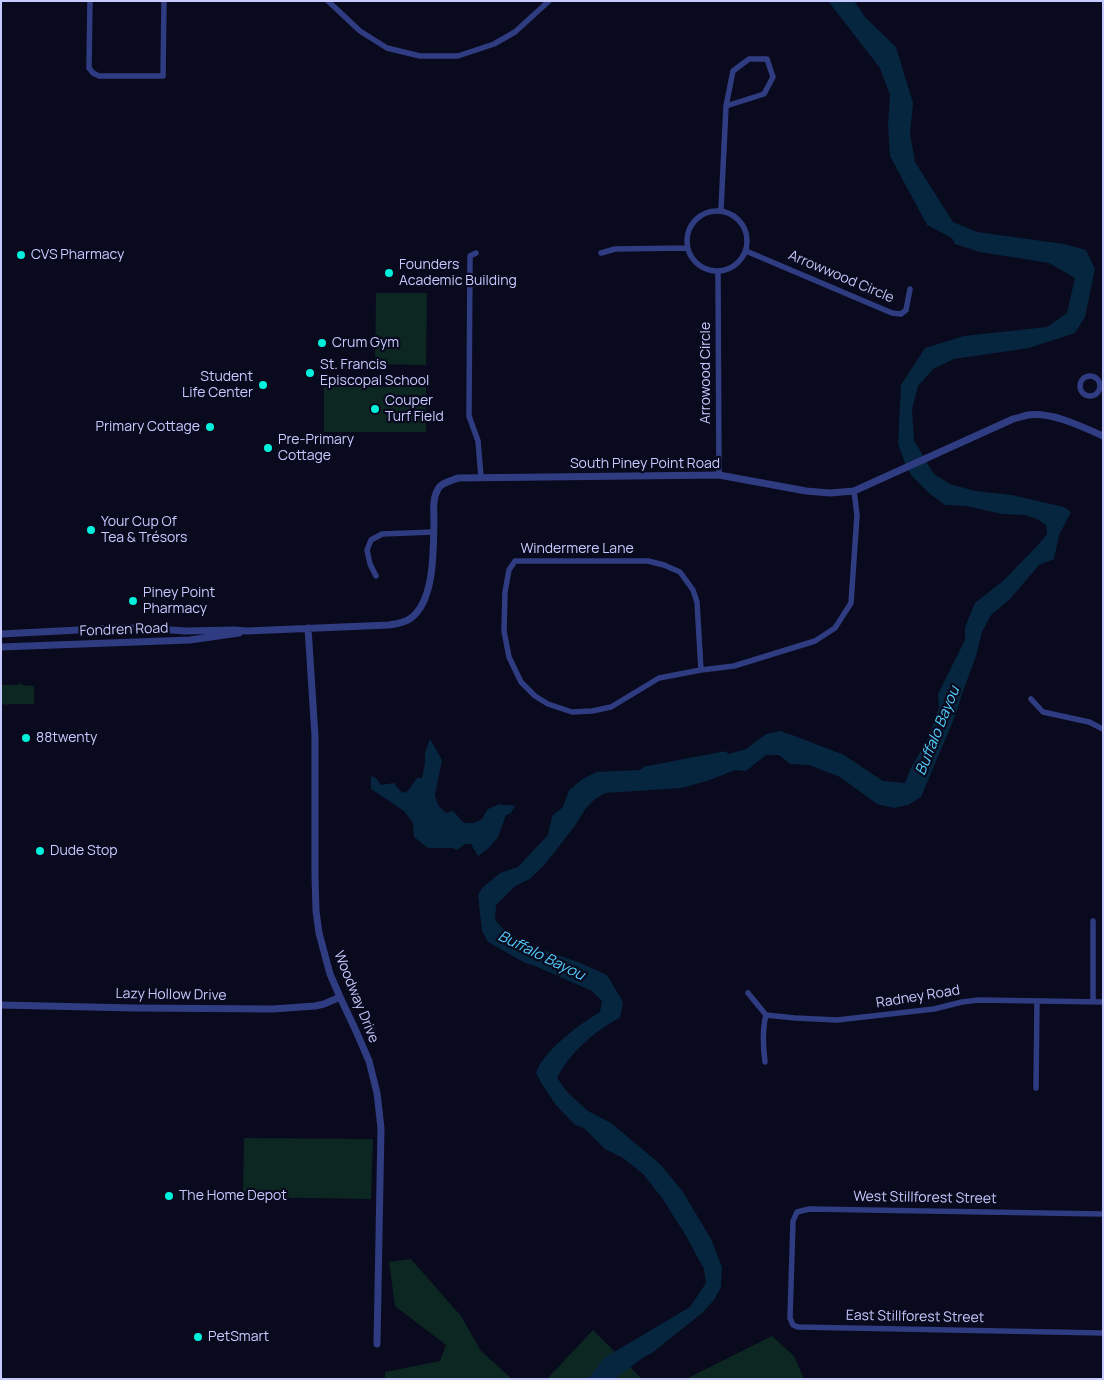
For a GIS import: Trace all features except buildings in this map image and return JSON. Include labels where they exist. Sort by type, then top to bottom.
[{"type":"street","points":[[90,1],[89,68],[99,76],[163,76],[164,1]]},
{"type":"street","points":[[328,1],[360,31],[387,48],[420,56],[458,56],[494,44],[515,32],[549,1]]},
{"type":"street","points":[[721,210],[726,106],[733,71],[750,59],[767,59],[773,76],[764,94],[726,106]]},
{"type":"street","points":[[721,210],[732,214],[742,224],[747,240],[746,251],[738,263],[727,270],[718,272],[706,270],[696,263],[686,248],[686,240],[691,225],[700,215],[710,211],[721,210]]},
{"type":"street","points":[[601,252],[615,249],[686,248]]},
{"type":"street","name":"Arrowwood Circle","points":[[746,251],[892,313],[901,314],[906,310],[910,289]]},
{"type":"street","points":[[476,253],[470,256],[469,416],[478,440],[480,477]]},
{"type":"street","name":"Arrowood Circle","points":[[718,272],[719,475]]},
{"type":"street","name":"South Piney Point Road","points":[[422,604],[430,586],[434,501],[438,488],[442,484],[458,478],[719,475],[806,491],[830,493],[854,491],[1013,419],[1030,415],[1058,418],[1103,436]]},
{"type":"street","name":"Windermere Lane","points":[[701,670],[697,602],[694,590],[680,572],[648,561],[519,560],[515,561],[510,567],[504,592],[504,631],[508,657],[521,682],[535,696],[548,704],[572,712],[592,711],[611,707],[658,678],[734,666],[815,641],[835,628],[850,603],[857,515],[854,491]]},
{"type":"street","points":[[376,576],[370,564],[367,550],[371,540],[382,534],[433,532]]},
{"type":"street","name":"Fondren Road","points":[[1,634],[117,628],[247,631],[389,625],[411,618],[422,604]]},
{"type":"street","name":"Woodway Drive","points":[[308,628],[314,736],[316,911],[319,933],[330,974],[369,1061],[377,1092],[381,1128],[378,1344]]},
{"type":"street","name":"Fondren Road","points":[[1,647],[190,640],[247,631]]},
{"type":"street","points":[[1031,699],[1043,712],[1090,722],[1103,729]]},
{"type":"street","points":[[1093,920],[1093,1001]]},
{"type":"street","points":[[748,993],[766,1015],[763,1049],[765,1062]]},
{"type":"street","name":"Lazy Hollow Drive","points":[[1,1005],[273,1009],[315,1006],[340,997]]},
{"type":"street","name":"Radney Road","points":[[766,1015],[837,1020],[934,1008],[979,1000],[1103,1002]]},
{"type":"street","points":[[1036,1001],[1036,1088]]},
{"type":"street","name":"West Stillforest Street","points":[[791,1261],[793,1221],[797,1212],[809,1209],[1103,1214]]},
{"type":"street","name":"East Stillforest Street","points":[[791,1261],[790,1318],[793,1325],[798,1327],[1103,1333]]},
{"type":"green space","points":[[376,293],[427,293],[426,365],[375,364]]},
{"type":"green space","name":"Couper Turf Field","points":[[324,387],[426,387],[426,432],[324,432]]},
{"type":"green space","points":[[19,683],[21,685],[34,686],[34,704],[1,704],[1,685],[18,685]]},
{"type":"green space","points":[[244,1138],[373,1139],[371,1199],[243,1197]]},
{"type":"green space","points":[[411,1259],[461,1316],[481,1351],[512,1379],[385,1379],[385,1372],[440,1361],[446,1345],[395,1306],[389,1262]]},
{"type":"green space","points":[[593,1330],[642,1379],[547,1379]]},
{"type":"green space","points":[[772,1336],[794,1356],[804,1379],[686,1379]]},
{"type":"water","points":[[828,1],[854,1],[866,18],[896,47],[913,103],[910,134],[915,162],[953,222],[977,232],[1064,244],[1086,250],[1095,269],[1085,317],[1075,333],[1029,348],[954,359],[933,369],[918,386],[912,409],[914,440],[934,474],[950,484],[975,491],[1012,495],[1064,507],[1071,512],[1059,535],[1054,559],[1039,565],[1010,599],[991,615],[982,632],[976,656],[956,714],[921,797],[908,805],[894,808],[877,804],[840,777],[809,765],[790,764],[779,755],[766,755],[746,771],[735,770],[682,788],[605,793],[586,808],[546,863],[530,879],[515,886],[496,905],[495,920],[505,931],[537,948],[578,962],[607,975],[623,1002],[620,1018],[584,1043],[562,1069],[557,1078],[568,1093],[588,1111],[611,1123],[660,1164],[683,1192],[711,1239],[722,1267],[721,1287],[714,1300],[702,1313],[652,1353],[615,1379],[588,1379],[604,1358],[690,1307],[706,1283],[704,1269],[662,1198],[643,1174],[623,1158],[605,1149],[584,1128],[575,1125],[556,1105],[536,1073],[554,1047],[573,1030],[600,1012],[602,1001],[592,991],[525,963],[488,942],[482,931],[478,895],[482,888],[500,873],[518,867],[548,835],[552,816],[563,807],[569,790],[584,778],[597,772],[679,768],[746,749],[766,734],[780,731],[844,755],[883,781],[905,783],[928,738],[939,708],[938,694],[965,640],[965,627],[975,603],[1004,580],[1047,534],[1046,525],[1037,519],[1024,515],[1002,514],[966,506],[945,505],[930,494],[912,476],[898,444],[901,385],[925,348],[964,336],[1047,327],[1067,313],[1075,278],[1049,263],[980,252],[955,244],[952,238],[927,225],[890,156],[888,125],[890,95],[880,68]]},
{"type":"water","points":[[430,739],[442,760],[435,795],[438,805],[446,813],[453,811],[464,823],[474,823],[482,819],[488,809],[500,804],[515,806],[511,813],[506,815],[498,837],[489,848],[478,856],[471,844],[465,844],[457,850],[453,848],[428,848],[414,837],[413,823],[404,811],[371,789],[371,776],[376,778],[381,785],[394,783],[402,793],[408,791],[417,778],[422,778],[425,753]]},
{"type":"waterway","name":"Buffalo Bayou","points":[[646,772],[724,757]]},
{"type":"place","name":"CVS Pharmacy","points":[[21,255]]},
{"type":"place","name":"Founders Academic Building","points":[[389,273]]},
{"type":"place","name":"Crum Gym","points":[[322,343]]},
{"type":"place","name":"St. Francis Episcopal School","points":[[310,373]]},
{"type":"place","name":"Student Life Center","points":[[263,385]]},
{"type":"place","name":"Couper Turf Field","points":[[375,409]]},
{"type":"place","name":"Primary Cottage","points":[[210,427]]},
{"type":"place","name":"Pre-Primary Cottage","points":[[268,448]]},
{"type":"place","name":"Your Cup Of Tea & Trésors","points":[[91,530]]},
{"type":"place","name":"Piney Point Pharmacy","points":[[133,601]]},
{"type":"place","name":"88twenty","points":[[26,738]]},
{"type":"place","name":"Dude Stop","points":[[40,851]]},
{"type":"place","name":"The Home Depot","points":[[169,1196]]},
{"type":"place","name":"PetSmart","points":[[198,1337]]}]
